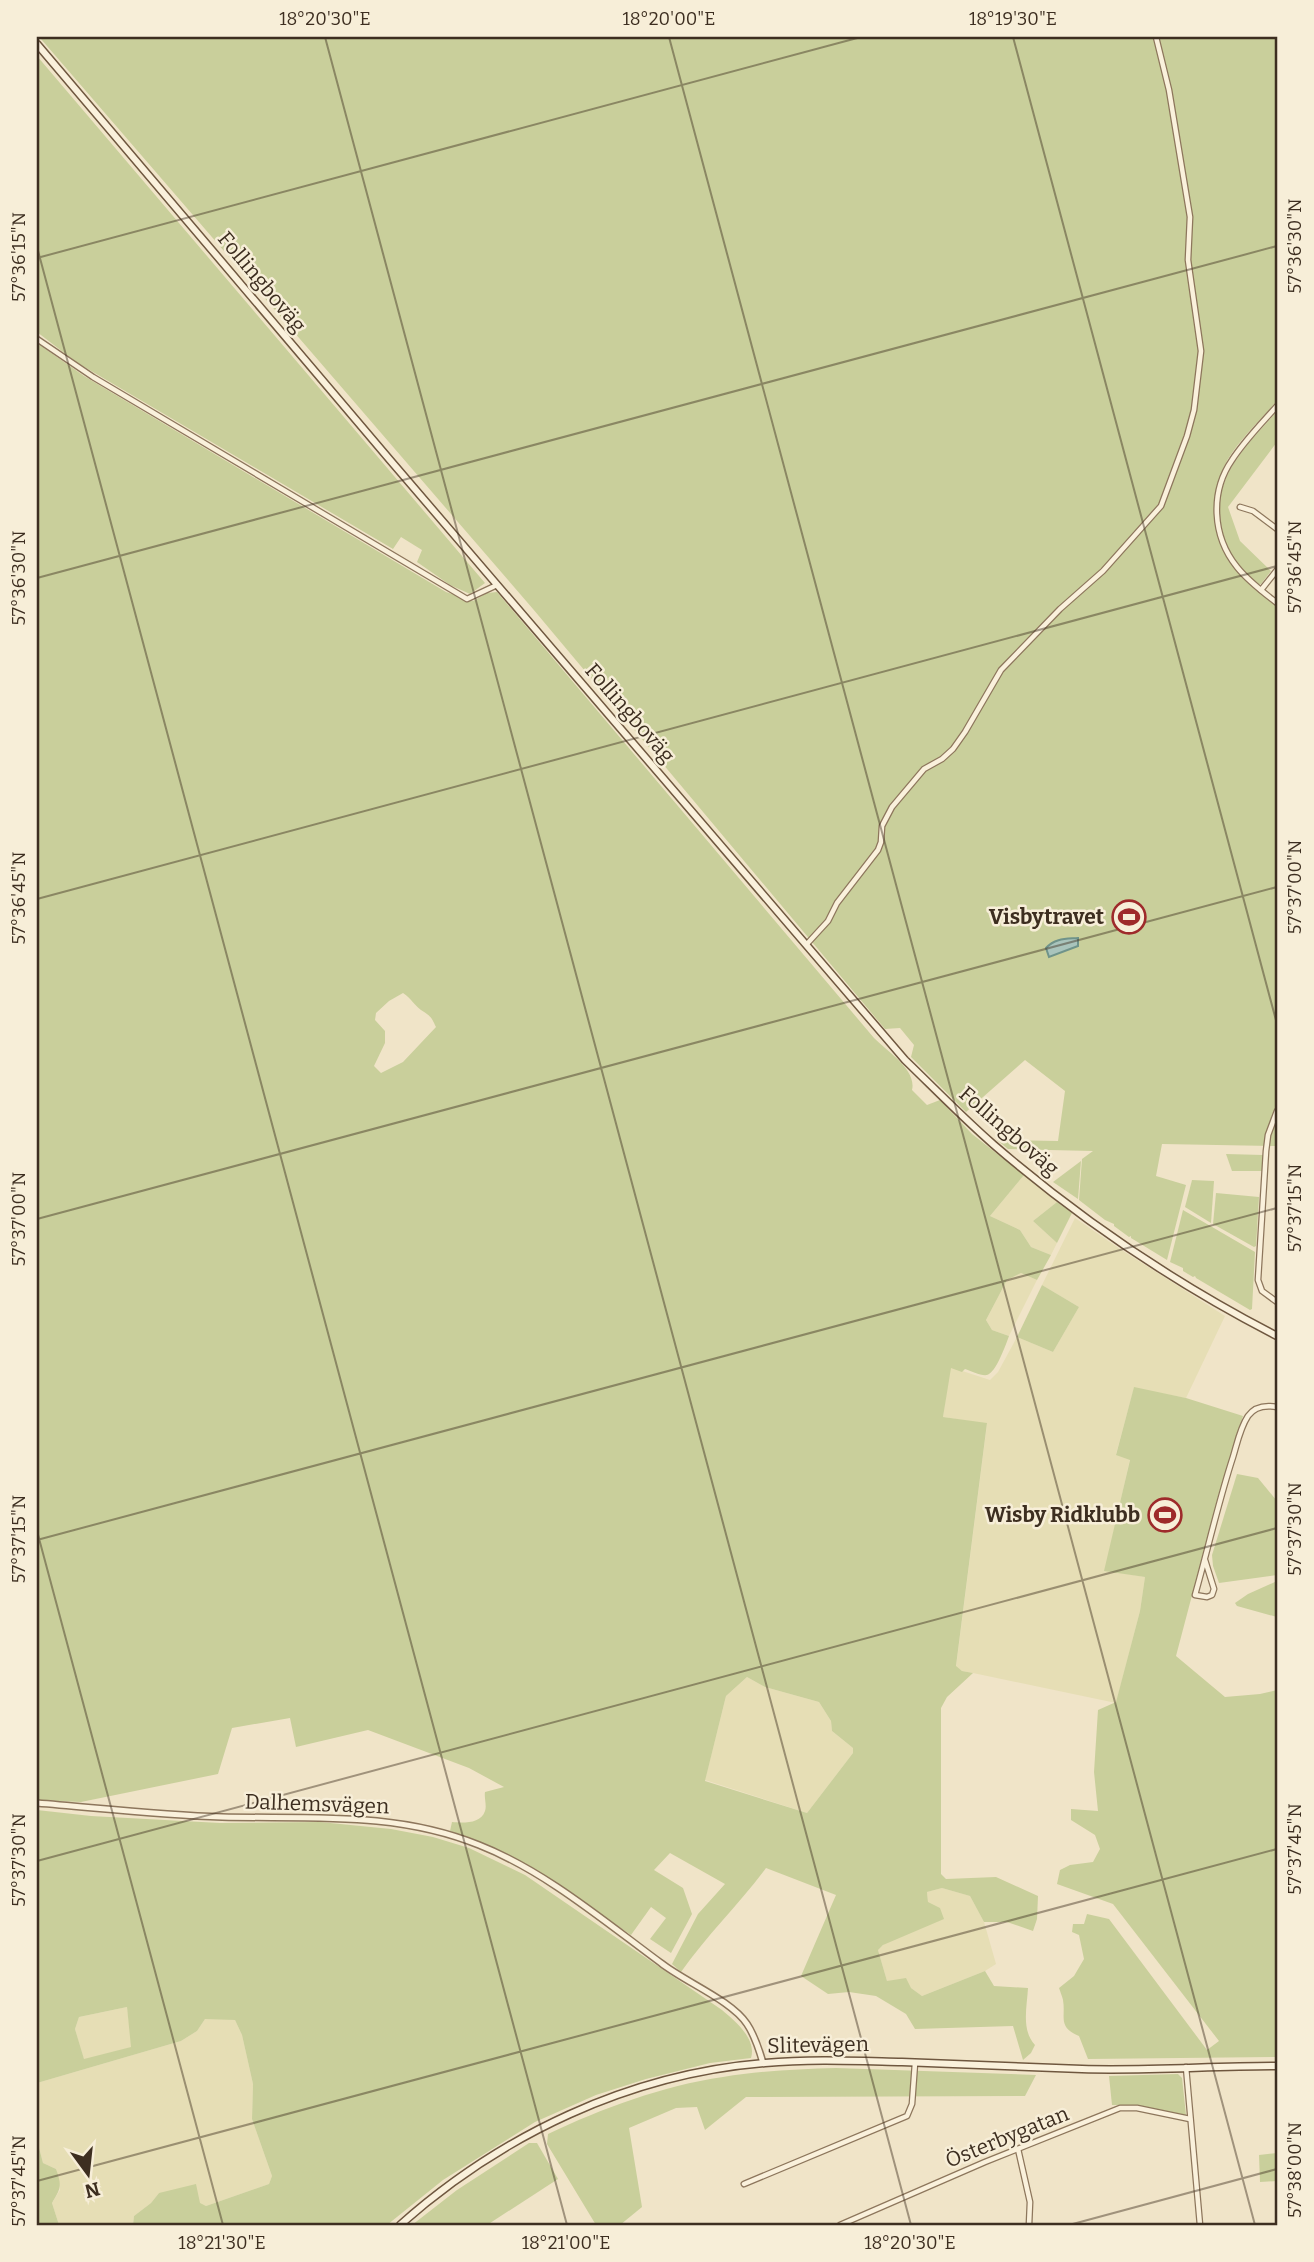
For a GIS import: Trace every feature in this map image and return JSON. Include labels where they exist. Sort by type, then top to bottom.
[{"type":"main road","name":"Follingboväg","points":[[37,44],[888,1041],[994,1145],[1076,1210],[1121,1243],[1277,1338]]},
{"type":"main road","name":"Slitevägen","points":[[400,2225],[437,2194],[484,2161],[534,2132],[588,2106],[643,2087],[690,2075],[763,2063],[817,2060],[1083,2069],[1277,2066]]},
{"type":"street","points":[[806,944],[828,921],[837,903],[878,849],[882,826],[892,807],[924,769],[949,753],[965,732],[1001,670],[1060,609],[1103,571],[1161,506],[1191,423],[1201,351],[1188,260],[1189,217],[1169,90],[1156,37]]},
{"type":"street","points":[[37,339],[93,377],[467,599],[497,585]]},
{"type":"street","points":[[1277,406],[1231,461],[1219,488],[1217,500],[1218,523],[1223,544],[1236,566],[1277,603]]},
{"type":"street","points":[[1240,506],[1277,529]]},
{"type":"street","points":[[1261,590],[1277,570]]},
{"type":"street","points":[[1277,1111],[1268,1135],[1266,1152],[1258,1280],[1262,1291],[1277,1302]]},
{"type":"street","points":[[1205,1560],[1214,1590],[1213,1595],[1207,1597],[1195,1595],[1228,1473],[1248,1416],[1262,1406],[1277,1407]]},
{"type":"street","name":"Dalhemsvägen","points":[[37,1803],[181,1815],[390,1821],[422,1827],[480,1845],[539,1877],[667,1968],[738,2014],[754,2036],[763,2063]]},
{"type":"street","points":[[744,2183],[907,2116],[912,2104],[915,2063]]},
{"type":"street","points":[[1186,2067],[1200,2225]]},
{"type":"street","name":"Österbygatan","points":[[840,2225],[1120,2108],[1137,2108],[1191,2119]]},
{"type":"street","points":[[1018,2149],[1030,2202],[1029,2225]]},
{"type":"shaded area","points":[[1024,1175],[1057,1202],[1033,1221],[1057,1243],[1051,1255],[1031,1247],[1020,1230],[990,1216]]},
{"type":"shaded area","points":[[1075,1218],[1225,1316],[1186,1398],[1134,1388],[1116,1454],[1130,1459],[1105,1570],[1145,1577],[1140,1611],[1116,1703],[962,1671],[956,1667],[987,1424],[943,1417],[950,1367],[990,1380],[998,1372],[1017,1337],[1053,1352],[1079,1307],[1042,1285]]},
{"type":"shaded area","points":[[1021,1273],[1037,1280],[1009,1336],[992,1330],[986,1320],[1007,1280]]},
{"type":"shaded area","points":[[747,1677],[765,1687],[819,1702],[831,1721],[832,1731],[853,1748],[853,1753],[807,1813],[705,1780],[726,1696]]},
{"type":"shaded area","points":[[942,1888],[970,1896],[984,1922],[996,1964],[922,1996],[911,1988],[887,1981],[878,1950],[928,1902],[927,1892]]},
{"type":"shaded area","points":[[127,2007],[132,2047],[84,2060],[75,2029],[79,2017]]},
{"type":"shaded area","points":[[205,2019],[235,2020],[242,2035],[253,2084],[252,2119],[272,2176],[269,2184],[206,2206],[159,2193],[134,2216],[133,2225],[59,2225],[52,2203],[60,2190],[56,2169],[43,2163],[37,2140],[37,2083],[181,2041],[197,2031]]},
{"type":"green space","points":[[42,37],[1277,37],[1277,401],[1228,459],[1218,484],[1215,511],[1216,527],[1226,554],[1243,577],[1277,606],[1277,1146],[1162,1144],[1156,1176],[1186,1185],[1167,1260],[1129,1237],[1079,1200],[1082,1159],[1093,1151],[1008,1149],[997,1140],[1058,1141],[1065,1091],[1025,1060],[966,1112],[911,1057],[914,1045],[900,1028],[885,1029],[533,609]]},
{"type":"green space","points":[[37,56],[485,583],[470,594],[450,585],[417,562],[422,550],[401,537],[393,549],[76,362],[37,332]]},
{"type":"green space","points":[[37,343],[84,376],[446,592],[473,601],[487,593],[497,592],[874,1038],[906,1068],[912,1090],[927,1105],[940,1100],[972,1134],[1024,1175],[990,1216],[1020,1230],[1031,1247],[1051,1255],[1037,1280],[1021,1273],[1007,1280],[986,1320],[992,1330],[1009,1336],[1000,1358],[987,1375],[951,1368],[943,1417],[987,1423],[956,1666],[962,1671],[973,1673],[947,1697],[941,1708],[941,1874],[946,1879],[996,1877],[1038,1896],[1037,1919],[1033,1931],[1007,1922],[984,1922],[970,1896],[942,1888],[927,1892],[928,1902],[940,1908],[944,1919],[883,1945],[878,1950],[887,1981],[906,1978],[911,1988],[922,1996],[985,1971],[994,1986],[1028,1988],[1026,2025],[1035,2045],[1023,2060],[1013,2026],[915,2029],[906,2014],[876,1996],[849,1992],[828,1994],[801,1976],[836,1895],[766,1868],[681,1972],[672,1964],[698,1914],[725,1884],[670,1853],[654,1870],[683,1888],[692,1914],[671,1953],[650,1939],[666,1918],[651,1907],[631,1935],[528,1865],[497,1849],[450,1831],[452,1822],[471,1822],[480,1818],[486,1809],[485,1792],[504,1787],[469,1768],[368,1730],[296,1747],[290,1718],[232,1728],[218,1774],[81,1802],[37,1800]],"holes":[[[403,993],[430,1017],[436,1027],[403,1062],[381,1073],[374,1066],[385,1043],[385,1031],[375,1020],[376,1013]],[[747,1677],[765,1687],[819,1702],[831,1721],[832,1731],[853,1748],[853,1753],[807,1813],[705,1781],[726,1696]]]},
{"type":"green space","points":[[1277,411],[1277,442],[1228,507],[1240,541],[1271,571],[1261,584],[1257,584],[1229,550],[1221,524],[1220,506],[1222,490],[1235,462]]},
{"type":"green space","points":[[1226,1154],[1263,1155],[1262,1171],[1232,1171]]},
{"type":"green space","points":[[1081,1161],[1078,1199],[1053,1182]]},
{"type":"green space","points":[[1192,1180],[1214,1181],[1211,1223],[1185,1207]]},
{"type":"green space","points":[[1216,1193],[1259,1197],[1256,1246],[1213,1224]]},
{"type":"green space","points":[[1057,1202],[1072,1213],[1057,1243],[1033,1221]]},
{"type":"green space","points":[[1183,1210],[1255,1252],[1252,1309],[1170,1262]]},
{"type":"green space","points":[[1042,1285],[1079,1307],[1053,1352],[1017,1337]]},
{"type":"green space","points":[[1134,1387],[1186,1398],[1243,1416],[1219,1493],[1176,1656],[1225,1697],[1277,1690],[1277,2057],[1088,2059],[1079,2036],[1068,2029],[1064,2021],[1063,2000],[1059,1988],[1074,1976],[1084,1959],[1079,1935],[1072,1932],[1073,1924],[1084,1924],[1087,1914],[1109,1919],[1207,2050],[1219,2041],[1113,1904],[1057,1884],[1060,1870],[1070,1865],[1093,1862],[1100,1849],[1095,1835],[1071,1820],[1071,1809],[1098,1811],[1094,1772],[1098,1710],[1116,1702],[1140,1611],[1145,1577],[1104,1571],[1130,1460],[1116,1455]]},
{"type":"green space","points":[[1237,1474],[1258,1478],[1277,1501],[1277,1575],[1219,1583],[1212,1555]]},
{"type":"green space","points":[[1277,1581],[1277,1617],[1237,1606],[1235,1603],[1248,1594]]},
{"type":"green space","points":[[37,1810],[91,1816],[220,1823],[320,1822],[391,1829],[433,1837],[469,1848],[525,1875],[722,2010],[744,2031],[752,2051],[751,2058],[710,2063],[596,2095],[535,2122],[443,2180],[387,2225],[133,2225],[134,2216],[159,2193],[196,2184],[200,2203],[206,2206],[269,2184],[272,2176],[252,2119],[253,2084],[242,2035],[235,2020],[205,2019],[197,2031],[181,2041],[37,2083]],"holes":[[[127,2007],[131,2047],[84,2059],[75,2029],[79,2017]]]},
{"type":"green space","points":[[836,2068],[1036,2075],[1025,2096],[746,2097],[705,2130],[697,2107],[676,2108],[629,2128],[642,2207],[620,2225],[596,2225],[547,2144],[548,2134],[569,2124],[633,2099],[678,2086],[751,2073]]},
{"type":"green space","points":[[1178,2074],[1182,2078],[1186,2115],[1137,2105],[1112,2105],[1109,2076]]},
{"type":"green space","points":[[37,2140],[43,2163],[56,2169],[59,2179],[60,2187],[52,2203],[59,2225],[37,2225]]},
{"type":"green space","points":[[529,2143],[537,2143],[558,2179],[487,2225],[412,2225],[457,2190]]},
{"type":"green space","points":[[1277,2153],[1277,2181],[1260,2182],[1259,2155]]},
{"type":"water","points":[[1078,938],[1078,946],[1049,957],[1046,948],[1053,942]]},
{"type":"place","name":"Visbytravet","points":[[1129,917]]},
{"type":"place","name":"Wisby Ridklubb","points":[[1165,1515]]}]
